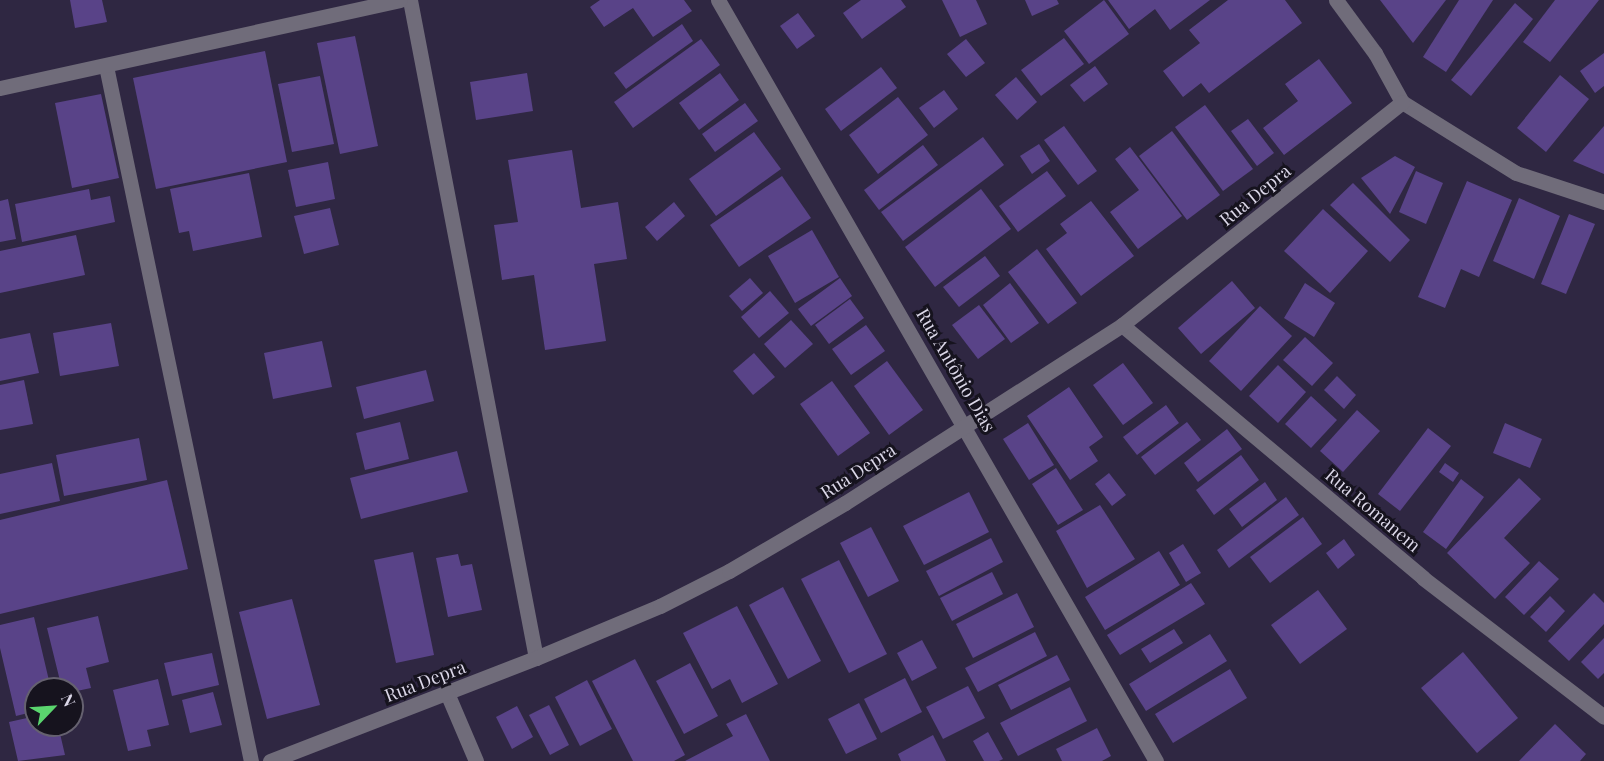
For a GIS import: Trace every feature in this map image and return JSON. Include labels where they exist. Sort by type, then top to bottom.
[{"type":"street","points":[[0,88],[399,0]]},
{"type":"street","points":[[410,0],[536,658]]},
{"type":"street","name":"Rua Antônio Dias","points":[[718,0],[965,424],[1156,761]]},
{"type":"street","points":[[1336,0],[1375,54],[1402,102],[1516,174],[1604,202]]},
{"type":"street","points":[[106,66],[251,761]]},
{"type":"street","name":"Rua Depra","points":[[270,761],[536,658],[660,606],[729,571],[845,503],[1122,325],[1402,102]]},
{"type":"street","name":"Rua Romanem","points":[[1122,325],[1423,578],[1604,717]]},
{"type":"street","points":[[447,693],[476,761]]},
{"type":"building","points":[[70,0],[102,0],[107,22],[75,28]]},
{"type":"building","points":[[600,0],[684,0],[692,11],[653,37],[633,8],[604,27],[590,7]]},
{"type":"building","points":[[861,0],[901,0],[906,7],[862,39],[843,13]]},
{"type":"building","points":[[942,0],[976,0],[987,24],[960,37]]},
{"type":"building","points":[[1025,0],[1057,0],[1059,4],[1032,16]]},
{"type":"building","points":[[1104,0],[1129,34],[1089,64],[1064,31]]},
{"type":"building","points":[[1108,0],[1210,0],[1170,30],[1155,9],[1129,29]]},
{"type":"building","points":[[1228,0],[1285,0],[1302,23],[1209,93],[1201,83],[1183,97],[1163,71],[1200,43],[1189,30]]},
{"type":"building","points":[[1380,0],[1446,0],[1413,43]]},
{"type":"building","points":[[1459,0],[1493,0],[1446,72],[1423,57]]},
{"type":"building","points":[[1555,0],[1599,0],[1550,62],[1523,42]]},
{"type":"building","points":[[1515,3],[1533,19],[1471,96],[1451,80]]},
{"type":"building","points":[[798,13],[815,36],[797,49],[780,26]]},
{"type":"building","points":[[682,24],[693,41],[626,89],[614,73]]},
{"type":"building","points":[[355,36],[378,146],[340,154],[317,43]]},
{"type":"building","points":[[1064,38],[1084,64],[1041,96],[1021,70]]},
{"type":"building","points":[[701,39],[720,65],[633,128],[614,102]]},
{"type":"building","points":[[966,39],[985,63],[966,77],[947,54]]},
{"type":"building","points":[[265,51],[287,162],[156,189],[133,78]]},
{"type":"building","points":[[1604,53],[1604,86],[1595,93],[1580,71]]},
{"type":"building","points":[[1319,59],[1352,103],[1284,155],[1263,128],[1298,101],[1285,84]]},
{"type":"building","points":[[1095,66],[1108,84],[1084,102],[1070,85]]},
{"type":"building","points":[[881,67],[897,88],[841,131],[825,109]]},
{"type":"building","points":[[527,73],[533,111],[476,120],[470,82]]},
{"type":"building","points":[[720,73],[739,100],[699,130],[679,103]]},
{"type":"building","points":[[1560,75],[1589,99],[1546,152],[1517,128]]},
{"type":"building","points":[[320,76],[334,144],[292,152],[278,84]]},
{"type":"building","points":[[1016,77],[1037,102],[1017,120],[995,95]]},
{"type":"building","points":[[944,90],[958,109],[934,128],[919,108]]},
{"type":"building","points":[[101,94],[119,178],[72,188],[55,103]]},
{"type":"building","points":[[898,97],[928,135],[878,174],[849,135]]},
{"type":"building","points":[[745,103],[758,121],[715,152],[702,134]]},
{"type":"building","points":[[1205,105],[1253,169],[1223,191],[1175,127]]},
{"type":"building","points":[[1248,119],[1274,153],[1257,166],[1231,131]]},
{"type":"building","points":[[1064,126],[1097,171],[1078,185],[1044,140]]},
{"type":"building","points":[[1604,126],[1604,174],[1573,161]]},
{"type":"building","points":[[1172,131],[1220,195],[1187,220],[1139,156]]},
{"type":"building","points":[[754,132],[781,169],[716,216],[689,179]]},
{"type":"building","points":[[983,137],[1004,165],[903,241],[881,212]]},
{"type":"building","points":[[1039,144],[1050,161],[1032,174],[1020,156]]},
{"type":"building","points":[[923,145],[938,165],[879,210],[864,190]]},
{"type":"building","points":[[1130,147],[1182,216],[1138,249],[1110,212],[1139,190],[1115,159]]},
{"type":"building","points":[[572,150],[581,208],[618,202],[627,259],[594,264],[606,341],[545,350],[534,275],[502,280],[494,225],[518,222],[508,160]]},
{"type":"building","points":[[1395,156],[1415,167],[1390,214],[1361,178]]},
{"type":"building","points":[[328,162],[335,199],[296,207],[288,170]]},
{"type":"building","points":[[1047,171],[1066,196],[1018,232],[999,206]]},
{"type":"building","points":[[1416,171],[1443,183],[1426,224],[1399,212]]},
{"type":"building","points":[[249,173],[262,237],[193,251],[189,231],[179,233],[170,189]]},
{"type":"building","points":[[782,176],[811,218],[739,267],[710,225]]},
{"type":"building","points":[[1467,181],[1512,200],[1479,277],[1461,269],[1445,308],[1418,297]]},
{"type":"building","points":[[1353,183],[1410,240],[1390,262],[1330,205]]},
{"type":"building","points":[[89,189],[91,200],[110,196],[115,222],[22,242],[15,204]]},
{"type":"building","points":[[981,189],[1011,229],[935,287],[905,247]]},
{"type":"building","points":[[1519,198],[1560,216],[1534,279],[1493,261]]},
{"type":"building","points":[[8,199],[16,239],[0,242],[0,201]]},
{"type":"building","points":[[1091,201],[1134,256],[1081,296],[1046,249],[1067,233],[1060,224]]},
{"type":"building","points":[[674,202],[685,216],[657,241],[645,227]]},
{"type":"building","points":[[330,208],[339,245],[304,254],[294,216]]},
{"type":"building","points":[[1323,209],[1368,251],[1330,293],[1284,251]]},
{"type":"building","points":[[1569,214],[1595,224],[1566,294],[1541,284]]},
{"type":"building","points":[[812,230],[839,277],[795,303],[768,256]]},
{"type":"building","points":[[76,235],[85,275],[0,293],[0,251]]},
{"type":"building","points":[[1037,249],[1077,303],[1048,324],[1008,272]]},
{"type":"building","points":[[985,256],[1000,276],[959,307],[943,287]]},
{"type":"building","points":[[750,278],[763,293],[742,311],[729,296]]},
{"type":"building","points":[[840,278],[852,296],[811,326],[798,309]]},
{"type":"building","points":[[1232,281],[1255,308],[1201,354],[1178,328]]},
{"type":"building","points":[[1010,283],[1039,323],[1011,343],[983,305]]},
{"type":"building","points":[[1305,283],[1335,303],[1314,337],[1284,318]]},
{"type":"building","points":[[770,291],[789,313],[759,338],[741,317]]},
{"type":"building","points":[[850,299],[864,318],[829,344],[815,325]]},
{"type":"building","points":[[979,305],[1005,339],[978,359],[952,325]]},
{"type":"building","points":[[1260,306],[1292,336],[1241,391],[1209,361]]},
{"type":"building","points":[[791,320],[813,344],[785,368],[764,344]]},
{"type":"building","points":[[111,323],[119,366],[60,376],[53,333]]},
{"type":"building","points":[[866,325],[885,351],[851,375],[832,349]]},
{"type":"building","points":[[30,333],[39,373],[0,381],[0,339]]},
{"type":"building","points":[[1305,337],[1333,363],[1312,386],[1283,360]]},
{"type":"building","points":[[322,341],[332,387],[273,399],[264,353]]},
{"type":"building","points":[[754,353],[775,377],[753,395],[733,371]]},
{"type":"building","points":[[887,361],[923,410],[889,435],[854,386]]},
{"type":"building","points":[[1123,363],[1153,403],[1123,425],[1093,385]]},
{"type":"building","points":[[1278,365],[1306,392],[1278,423],[1249,396]]},
{"type":"building","points":[[426,370],[434,401],[364,419],[356,387]]},
{"type":"building","points":[[1337,376],[1356,395],[1344,409],[1324,390]]},
{"type":"building","points":[[24,380],[33,424],[0,430],[0,385]]},
{"type":"building","points":[[832,381],[870,433],[838,456],[800,404]]},
{"type":"building","points":[[1069,387],[1103,437],[1089,447],[1098,461],[1070,480],[1027,416]]},
{"type":"building","points":[[1311,396],[1337,420],[1311,448],[1285,424]]},
{"type":"building","points":[[1166,405],[1179,423],[1137,455],[1123,437]]},
{"type":"building","points":[[1357,410],[1380,431],[1343,472],[1320,451]]},
{"type":"building","points":[[400,422],[409,459],[365,470],[356,433]]},
{"type":"building","points":[[1187,422],[1201,440],[1155,475],[1141,457]]},
{"type":"building","points":[[1028,423],[1054,465],[1029,480],[1003,439]]},
{"type":"building","points":[[1505,423],[1542,439],[1530,468],[1493,453]]},
{"type":"building","points":[[1428,428],[1451,446],[1400,511],[1378,494]]},
{"type":"building","points":[[1227,429],[1242,449],[1198,482],[1184,463]]},
{"type":"building","points":[[139,438],[147,480],[64,496],[56,455]]},
{"type":"building","points":[[457,451],[468,492],[361,519],[350,478]]},
{"type":"building","points":[[1241,455],[1259,480],[1214,515],[1196,490]]},
{"type":"building","points":[[52,463],[60,501],[0,514],[0,474]]},
{"type":"building","points":[[1445,463],[1459,473],[1453,482],[1439,472]]},
{"type":"building","points":[[1056,468],[1083,510],[1058,525],[1032,484]]},
{"type":"building","points":[[1109,473],[1126,495],[1112,506],[1095,484]]},
{"type":"building","points":[[1519,478],[1541,499],[1504,538],[1530,563],[1495,599],[1447,553]]},
{"type":"building","points":[[1461,479],[1484,497],[1446,549],[1423,532]]},
{"type":"building","points":[[167,480],[188,569],[0,614],[0,520]]},
{"type":"building","points":[[1265,482],[1277,500],[1242,527],[1229,509]]},
{"type":"building","points":[[969,492],[989,532],[924,565],[903,526]]},
{"type":"building","points":[[1286,497],[1299,515],[1229,568],[1217,550]]},
{"type":"building","points":[[1100,505],[1135,559],[1087,588],[1056,531]]},
{"type":"building","points":[[1303,517],[1322,544],[1270,583],[1250,557]]},
{"type":"building","points":[[871,527],[899,581],[868,597],[840,543]]},
{"type":"building","points":[[991,538],[1003,562],[939,596],[926,571]]},
{"type":"building","points":[[1344,539],[1355,555],[1338,569],[1326,553]]},
{"type":"building","points":[[1183,544],[1201,573],[1186,582],[1169,553]]},
{"type":"building","points":[[1159,551],[1180,585],[1105,630],[1085,597]]},
{"type":"building","points":[[413,552],[434,655],[396,663],[374,560]]},
{"type":"building","points":[[458,554],[461,566],[472,564],[482,610],[448,617],[436,558]]},
{"type":"building","points":[[839,560],[887,654],[849,673],[801,579]]},
{"type":"building","points":[[1539,561],[1559,579],[1524,615],[1505,597]]},
{"type":"building","points":[[992,572],[1003,594],[952,621],[940,598]]},
{"type":"building","points":[[1191,583],[1205,604],[1120,655],[1107,635]]},
{"type":"building","points":[[783,587],[821,661],[788,679],[749,605]]},
{"type":"building","points":[[1318,590],[1347,629],[1300,664],[1271,625]]},
{"type":"building","points":[[1017,593],[1034,627],[973,658],[956,624]]},
{"type":"building","points":[[1594,593],[1604,603],[1604,624],[1569,661],[1548,641]]},
{"type":"building","points":[[1550,596],[1565,611],[1546,632],[1530,617]]},
{"type":"building","points":[[292,599],[320,705],[267,719],[239,612]]},
{"type":"building","points":[[737,606],[778,684],[742,703],[730,679],[712,689],[683,633]]},
{"type":"building","points":[[98,616],[109,662],[86,668],[91,688],[84,689],[84,677],[59,677],[47,628]]},
{"type":"building","points":[[34,617],[48,677],[24,677],[24,714],[16,716],[0,648],[0,625]]},
{"type":"building","points":[[1174,629],[1183,643],[1150,663],[1141,649]]},
{"type":"building","points":[[1035,632],[1047,656],[978,692],[965,668]]},
{"type":"building","points":[[1210,634],[1227,661],[1146,711],[1129,684]]},
{"type":"building","points":[[1604,638],[1604,673],[1598,679],[1581,662]]},
{"type":"building","points":[[922,640],[937,668],[912,681],[897,653]]},
{"type":"building","points":[[1463,652],[1518,718],[1477,753],[1421,688]]},
{"type":"building","points":[[212,653],[219,685],[172,696],[164,663]]},
{"type":"building","points":[[1057,655],[1070,680],[1011,710],[998,685]]},
{"type":"building","points":[[635,659],[685,755],[674,761],[633,761],[592,681]]},
{"type":"building","points":[[690,663],[718,716],[684,734],[656,681]]},
{"type":"building","points":[[1230,669],[1247,698],[1173,743],[1155,714]]},
{"type":"building","points":[[905,678],[922,712],[881,733],[864,699]]},
{"type":"building","points":[[158,679],[169,725],[147,730],[151,746],[128,751],[113,690]]},
{"type":"building","points":[[587,680],[612,729],[580,746],[555,697]]},
{"type":"building","points":[[968,686],[985,718],[943,739],[926,707]]},
{"type":"building","points":[[1070,687],[1087,721],[1018,756],[1000,723]]},
{"type":"building","points":[[213,692],[222,725],[190,733],[182,700]]},
{"type":"building","points":[[859,703],[877,739],[846,754],[828,719]]},
{"type":"building","points":[[549,705],[569,745],[550,755],[529,715]]},
{"type":"building","points":[[517,706],[533,737],[512,749],[496,717]]},
{"type":"building","points":[[746,714],[770,761],[685,761],[733,736],[726,724]]},
{"type":"building","points":[[24,719],[24,737],[61,737],[65,755],[18,761],[9,722]]},
{"type":"building","points":[[1555,724],[1586,754],[1580,761],[1519,761]]},
{"type":"building","points":[[1097,728],[1111,756],[1102,761],[1062,761],[1056,749]]},
{"type":"building","points":[[988,732],[1003,759],[999,761],[984,761],[973,741]]},
{"type":"building","points":[[933,735],[946,761],[901,761],[898,754]]}]
